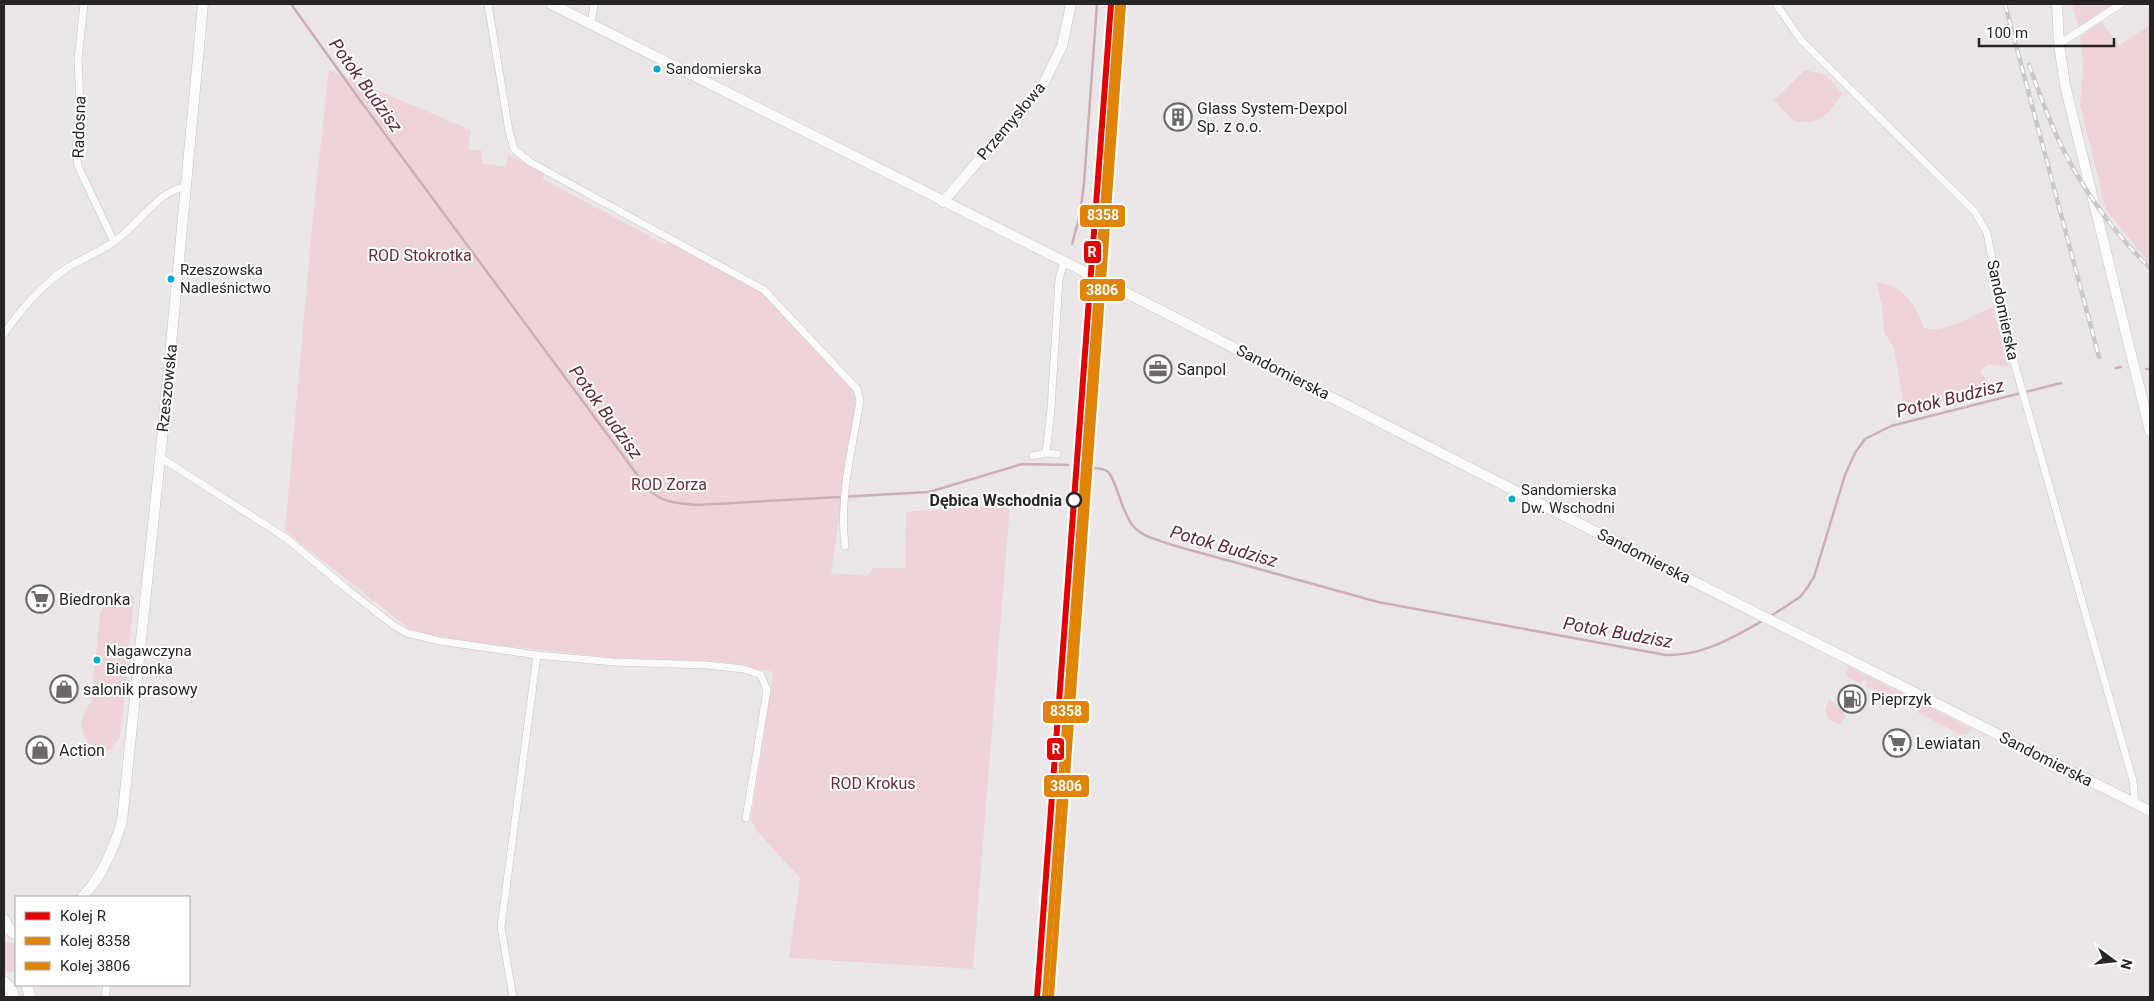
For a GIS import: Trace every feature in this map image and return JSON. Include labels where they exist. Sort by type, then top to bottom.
[{"type":"main road","points":[[4,920],[11,934]]},
{"type":"main road","points":[[4,981],[11,989],[14,997]]},
{"type":"street","name":"Radosna","points":[[84,4],[78,59],[80,104],[76,158],[114,242]]},
{"type":"street","name":"Rzeszowska","points":[[85,896],[106,864],[116,842],[122,821],[160,457],[203,4]]},
{"type":"street","points":[[488,4],[509,131],[514,150],[530,162],[764,290],[854,384],[860,401],[845,489],[842,523],[845,546]]},
{"type":"street","points":[[551,4],[1087,273]]},
{"type":"street","points":[[591,24],[594,4]]},
{"type":"street","name":"Przemysłowa","points":[[943,202],[1043,85],[1062,46],[1071,4]]},
{"type":"street","name":"Sandomierska","points":[[1776,4],[1801,40],[1975,212],[1987,233],[2007,337],[2134,782],[2135,803]]},
{"type":"street","points":[[2057,4],[2059,44],[2065,85],[2150,431]]},
{"type":"street","points":[[2059,44],[2121,4]]},
{"type":"street","points":[[4,334],[16,318],[58,276],[114,242],[164,197],[186,187]]},
{"type":"street","points":[[1046,453],[1052,401],[1059,279],[1064,262]]},
{"type":"street","name":"Sandomierska","points":[[1101,280],[1757,614],[2150,811]]},
{"type":"street","points":[[1034,456],[1046,453],[1057,454]]},
{"type":"street","points":[[160,457],[196,482],[272,528],[348,590],[393,625],[407,633],[447,643],[537,655],[614,662],[706,665],[744,669],[760,675],[765,682],[767,690],[746,818]]},
{"type":"street","points":[[513,997],[501,927],[537,655]]},
{"type":"green space","points":[[2072,4],[2113,4],[2079,27]]},
{"type":"green space","points":[[2102,22],[2119,45],[2150,25],[2150,264],[2106,210],[2080,105],[2083,67],[2080,37]]},
{"type":"green space","points":[[329,70],[471,130],[468,149],[482,151],[482,163],[506,167],[508,154],[544,173],[543,179],[666,245],[669,240],[761,292],[851,386],[856,402],[831,573],[867,576],[873,568],[905,568],[906,512],[1010,504],[973,969],[789,958],[800,878],[757,831],[751,820],[773,672],[723,662],[615,658],[469,642],[411,630],[285,531],[313,215]]},
{"type":"green space","points":[[1805,70],[1826,75],[1843,94],[1827,113],[1818,120],[1794,121],[1774,100]]},
{"type":"green space","points":[[1876,282],[1894,287],[1907,297],[1924,328],[1933,329],[1950,326],[1993,307],[2009,367],[1988,364],[1980,371],[1991,387],[1910,410],[1903,401],[1894,348],[1884,332],[1882,306]]},
{"type":"green space","points":[[131,595],[134,597],[121,731],[119,740],[112,746],[113,749],[105,751],[89,744],[85,739],[82,728],[84,712],[91,702],[100,614],[109,602]]},
{"type":"green space","points":[[1848,667],[1903,693],[1902,701],[1896,702],[1865,686],[1867,681],[1863,680],[1861,684],[1849,678],[1846,673]]},
{"type":"green space","points":[[1829,699],[1843,709],[1845,717],[1839,725],[1828,719],[1825,710]]},
{"type":"green space","points":[[1919,705],[1928,706],[1972,729],[1966,735],[1959,734],[1917,712]]},
{"type":"green space","points":[[4,942],[15,944],[15,973],[4,971]]},
{"type":"waterway","name":"Potok Budzisz","points":[[291,4],[647,488],[658,497],[683,504],[697,505],[929,492],[1022,464],[1068,465]]},
{"type":"waterway","points":[[1072,244],[1080,215],[1084,183],[1097,4]]},
{"type":"waterway","name":"Potok Budzisz","points":[[2116,368],[2121,367]]},
{"type":"waterway","name":"Potok Budzisz","points":[[1771,616],[1800,597],[1814,577],[1845,475],[1855,453],[1865,439],[1891,426],[2061,383]]},
{"type":"waterway","name":"Potok Budzisz","points":[[1092,468],[1107,471],[1113,480],[1129,521],[1147,536],[1172,545],[1378,602],[1666,655],[1680,655],[1717,645],[1764,620]]},
{"type":"railway","points":[[1106,265],[1121,48],[1126,4]]},
{"type":"railway","points":[[2005,4],[2099,357]]},
{"type":"railway","points":[[2029,65],[2057,137],[2080,180],[2101,211],[2150,268]]},
{"type":"rail line","name":"R","points":[[1037,997],[1111,4]]},
{"type":"rail line","name":"8358","points":[[1045,997],[1118,5]]},
{"type":"rail line","name":"3806","points":[[1051,997],[1123,5]]},
{"type":"place","name":"Sandomierska","points":[[657,69]]},
{"type":"place","name":"Glass System-Dexpol Sp. z o.o.","points":[[1178,117]]},
{"type":"place","name":"Rzeszowska Nadleśnictwo","points":[[171,279]]},
{"type":"place","name":"Sanpol","points":[[1158,369]]},
{"type":"place","name":"Sandomierska Dw. Wschodni","points":[[1512,499]]},
{"type":"place","name":"Dębica Wschodnia","points":[[1074,500]]},
{"type":"place","name":"Biedronka","points":[[40,599]]},
{"type":"place","name":"Nagawczyna Biedronka","points":[[97,660]]},
{"type":"place","name":"salonik prasowy","points":[[64,689]]},
{"type":"place","name":"Pieprzyk","points":[[1852,699]]},
{"type":"place","name":"Lewiatan","points":[[1897,743]]},
{"type":"place","name":"Action","points":[[40,750]]},
{"type":"park label","name":"ROD Stokrotka","points":[[420,255]]},
{"type":"park label","name":"ROD Zorza","points":[[669,484]]},
{"type":"park label","name":"ROD Krokus","points":[[873,783]]}]
